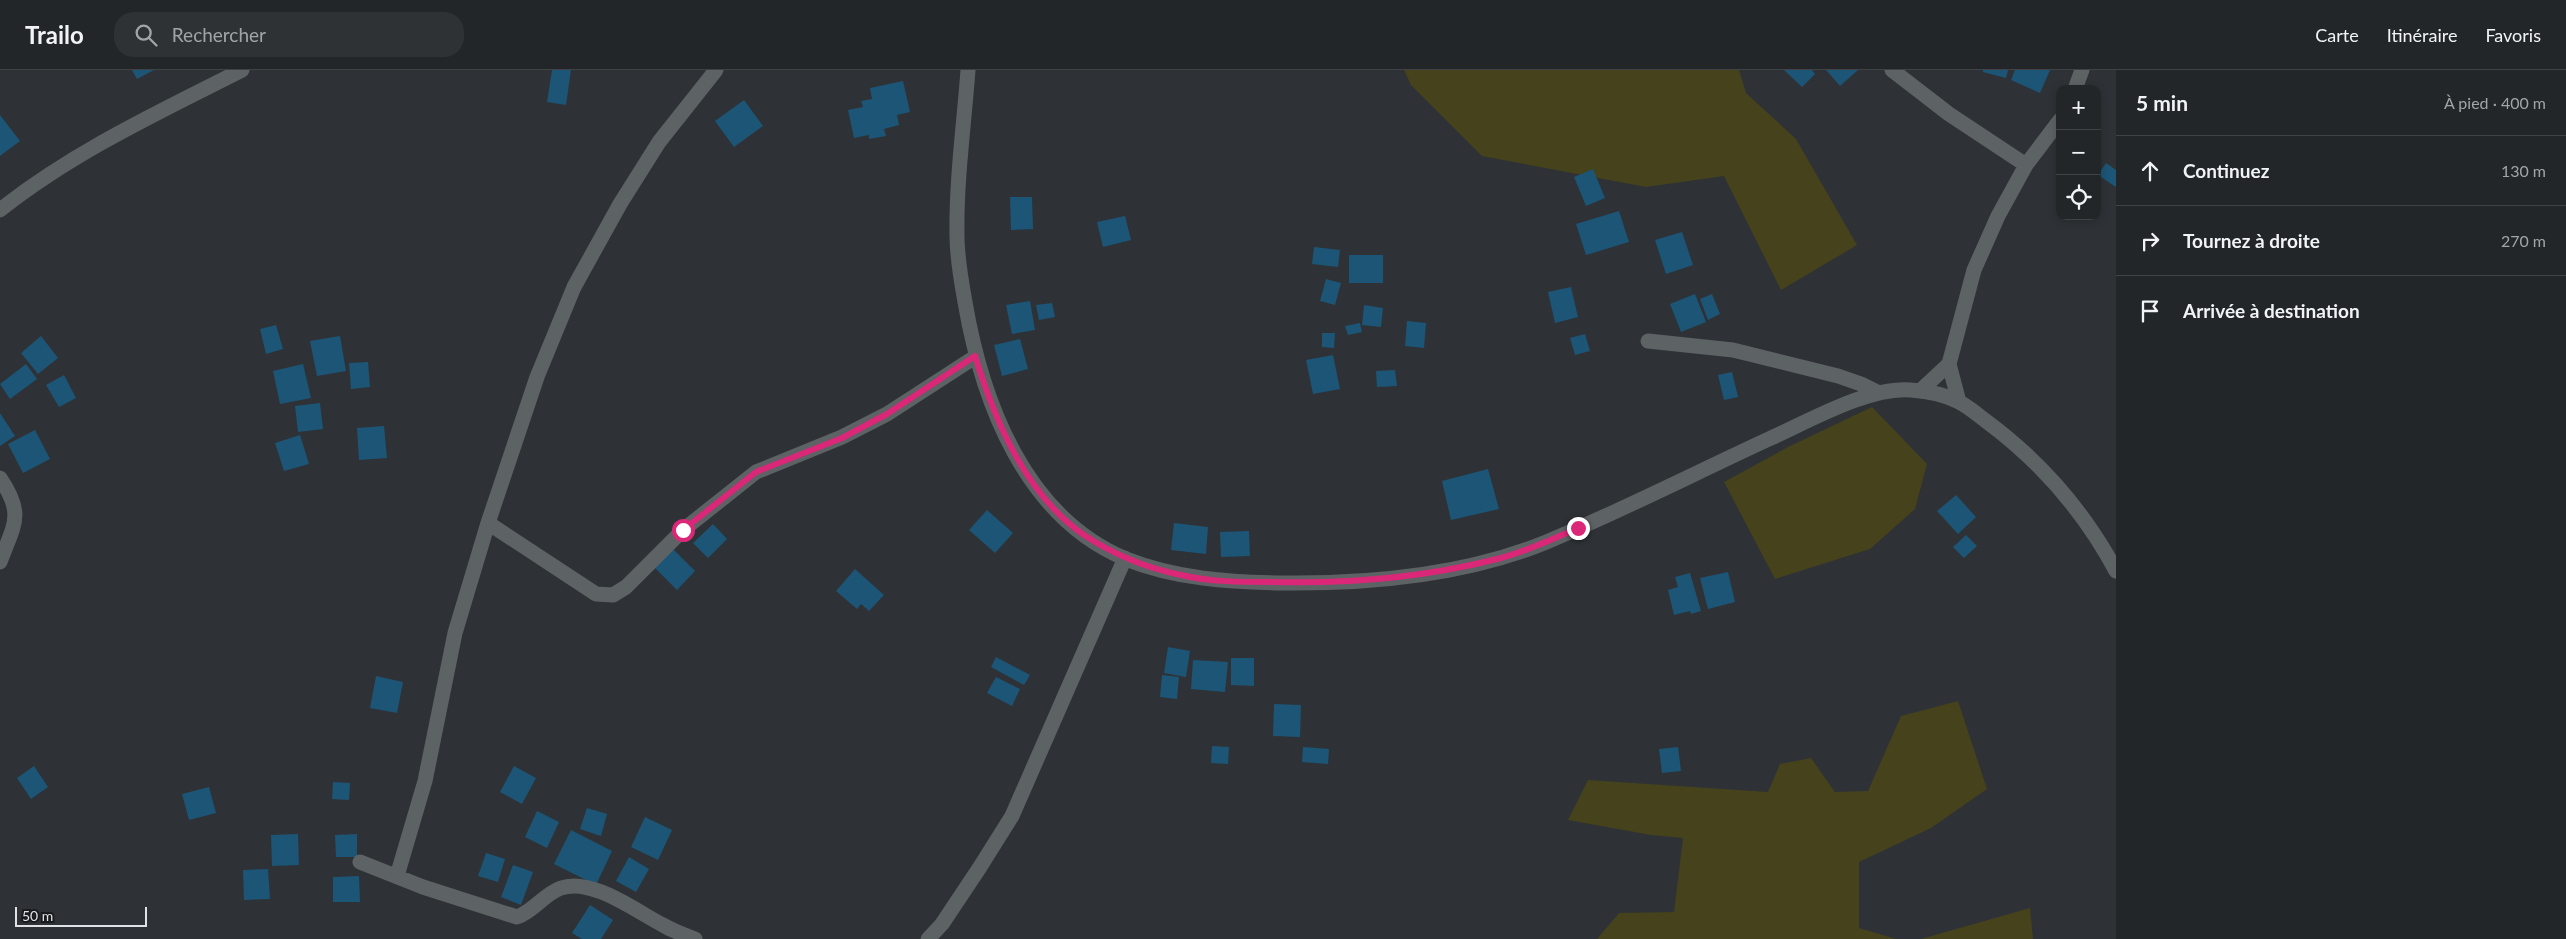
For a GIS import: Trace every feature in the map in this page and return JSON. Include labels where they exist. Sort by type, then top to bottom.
[{"type":"street","points":[[0,210],[32,185],[84,152],[242,70]]},
{"type":"street","points":[[397,876],[425,780],[455,633],[488,523],[537,377],[574,287],[645,163],[678,115],[716,70]]},
{"type":"street","points":[[968,70],[956,239],[958,264],[975,356],[1002,426],[1025,472],[1049,504],[1082,534],[1125,558],[1180,575],[1215,581],[1326,583],[1404,576],[1492,560],[1578,528],[1802,424],[1877,392],[1892,389],[1920,391],[1959,402],[2001,432],[2038,466],[2072,503],[2099,539],[2116,571]]},
{"type":"street","points":[[1892,70],[1949,114],[2026,165]]},
{"type":"street","points":[[2076,85],[2082,70]]},
{"type":"street","points":[[1959,402],[1949,364],[1974,270],[1998,216],[2026,165],[2056,125]]},
{"type":"street","points":[[1648,341],[1733,350],[1838,376],[1877,392]]},
{"type":"street","points":[[488,523],[596,594],[613,595],[626,587],[683,530],[756,472],[842,438],[887,414],[975,356]]},
{"type":"street","points":[[1920,391],[1949,364]]},
{"type":"street","points":[[0,478],[15,503],[17,516],[0,562]]},
{"type":"street","points":[[928,939],[942,924],[1012,816],[1125,558]]},
{"type":"street","points":[[360,862],[470,904],[517,917],[524,915],[554,891],[564,887],[588,889],[616,898],[664,926],[695,939]]},
{"type":"shaded area","points":[[1404,70],[1739,70],[1746,93],[1796,139],[1857,245],[1781,290],[1724,176],[1646,187],[1482,156],[1411,85]]},
{"type":"shaded area","points":[[1872,407],[1927,464],[1915,509],[1870,549],[1775,579],[1724,482],[1788,447]]},
{"type":"shaded area","points":[[1958,701],[1987,789],[1931,828],[1859,862],[1859,928],[1896,939],[1597,939],[1619,913],[1674,912],[1683,838],[1651,835],[1568,820],[1588,780],[1768,792],[1780,764],[1811,758],[1835,792],[1868,791],[1901,716]]},
{"type":"shaded area","points":[[2030,908],[2033,939],[1921,939]]},
{"type":"building","points":[[132,70],[154,70],[137,79]]},
{"type":"building","points":[[552,70],[571,70],[566,105],[547,102]]},
{"type":"building","points":[[1784,70],[1812,70],[1815,74],[1802,87]]},
{"type":"building","points":[[1826,70],[1858,70],[1840,86]]},
{"type":"building","points":[[1983,70],[2008,70],[2006,78],[1983,72]]},
{"type":"building","points":[[2015,70],[2050,70],[2040,93],[2011,80]]},
{"type":"building","points":[[903,81],[910,112],[897,115],[899,125],[884,129],[886,136],[869,139],[869,135],[854,138],[848,110],[863,107],[861,101],[872,99],[870,88]]},
{"type":"building","points":[[744,100],[763,126],[734,147],[715,121]]},
{"type":"building","points":[[0,115],[20,141],[0,156]]},
{"type":"building","points":[[2106,163],[2116,170],[2116,187],[2101,177],[2101,170]]},
{"type":"building","points":[[1593,169],[1605,198],[1586,206],[1574,177]]},
{"type":"building","points":[[1010,197],[1032,197],[1033,229],[1011,230]]},
{"type":"building","points":[[1619,211],[1629,242],[1586,255],[1576,224]]},
{"type":"building","points":[[1125,216],[1131,240],[1103,247],[1097,222]]},
{"type":"building","points":[[1682,232],[1693,265],[1666,274],[1655,240]]},
{"type":"building","points":[[1314,247],[1340,250],[1338,267],[1312,264]]},
{"type":"building","points":[[1349,255],[1383,255],[1383,283],[1349,283]]},
{"type":"building","points":[[1326,279],[1341,283],[1335,305],[1320,301]]},
{"type":"building","points":[[1571,287],[1578,317],[1555,323],[1548,292]]},
{"type":"building","points":[[1695,294],[1706,322],[1681,332],[1670,304]]},
{"type":"building","points":[[1712,294],[1720,314],[1708,320],[1700,299]]},
{"type":"building","points":[[1030,301],[1035,330],[1012,334],[1006,305]]},
{"type":"building","points":[[1052,303],[1055,317],[1039,320],[1036,305]]},
{"type":"building","points":[[1364,305],[1383,308],[1381,327],[1362,325]]},
{"type":"building","points":[[1407,321],[1426,323],[1424,348],[1405,346]]},
{"type":"building","points":[[1360,323],[1362,332],[1348,335],[1345,326]]},
{"type":"building","points":[[276,325],[283,349],[266,354],[260,329]]},
{"type":"building","points":[[1322,333],[1335,333],[1334,348],[1322,347]]},
{"type":"building","points":[[1585,334],[1590,351],[1575,355],[1570,338]]},
{"type":"building","points":[[41,336],[58,358],[38,374],[21,353]]},
{"type":"building","points":[[340,336],[346,371],[317,376],[310,341]]},
{"type":"building","points":[[1020,339],[1028,369],[1002,376],[994,345]]},
{"type":"building","points":[[1333,355],[1340,389],[1313,394],[1306,360]]},
{"type":"building","points":[[368,362],[370,387],[351,389],[349,363]]},
{"type":"building","points":[[26,364],[37,379],[10,399],[0,384]]},
{"type":"building","points":[[303,364],[311,398],[280,404],[273,371]]},
{"type":"building","points":[[1395,370],[1397,386],[1377,387],[1376,371]]},
{"type":"building","points":[[1732,372],[1738,397],[1724,400],[1718,375]]},
{"type":"building","points":[[64,375],[76,398],[59,407],[46,385]]},
{"type":"building","points":[[320,403],[323,429],[298,432],[295,406]]},
{"type":"building","points":[[0,413],[15,436],[0,446]]},
{"type":"building","points":[[384,426],[387,458],[359,460],[357,428]]},
{"type":"building","points":[[35,430],[50,459],[23,473],[8,444]]},
{"type":"building","points":[[300,435],[309,464],[284,471],[275,443]]},
{"type":"building","points":[[1488,469],[1499,509],[1451,520],[1442,481]]},
{"type":"building","points":[[1956,495],[1976,517],[1958,534],[1937,511]]},
{"type":"building","points":[[987,510],[1013,533],[995,553],[969,530]]},
{"type":"building","points":[[1174,523],[1208,527],[1206,554],[1171,550]]},
{"type":"building","points":[[713,524],[727,539],[708,558],[693,543]]},
{"type":"building","points":[[1249,531],[1250,556],[1221,557],[1220,532]]},
{"type":"building","points":[[1966,535],[1977,546],[1964,558],[1953,547]]},
{"type":"building","points":[[672,548],[695,571],[677,590],[653,566]]},
{"type":"building","points":[[855,569],[884,595],[869,611],[861,604],[857,609],[836,591]]},
{"type":"building","points":[[1728,572],[1735,602],[1708,609],[1700,578]]},
{"type":"building","points":[[1690,573],[1701,611],[1691,614],[1690,611],[1674,615],[1668,590],[1678,587],[1675,577]]},
{"type":"building","points":[[1168,647],[1190,651],[1186,677],[1164,673]]},
{"type":"building","points":[[996,657],[1030,675],[1024,685],[991,667]]},
{"type":"building","points":[[1231,658],[1254,658],[1254,686],[1231,685]]},
{"type":"building","points":[[1193,660],[1228,662],[1225,692],[1191,689]]},
{"type":"building","points":[[1162,675],[1179,677],[1177,699],[1160,697]]},
{"type":"building","points":[[376,676],[403,682],[397,713],[370,708]]},
{"type":"building","points":[[996,677],[1020,689],[1012,706],[987,693]]},
{"type":"building","points":[[1274,704],[1301,705],[1300,737],[1273,736]]},
{"type":"building","points":[[1212,746],[1229,747],[1228,764],[1211,763]]},
{"type":"building","points":[[1303,747],[1329,749],[1328,764],[1302,762]]},
{"type":"building","points":[[1678,747],[1681,771],[1662,773],[1659,749]]},
{"type":"building","points":[[34,766],[48,787],[31,799],[17,778]]},
{"type":"building","points":[[514,766],[536,778],[522,804],[500,792]]},
{"type":"building","points":[[333,782],[350,783],[349,800],[332,799]]},
{"type":"building","points":[[209,787],[216,813],[189,820],[182,794]]},
{"type":"building","points":[[587,808],[607,814],[601,836],[580,829]]},
{"type":"building","points":[[537,811],[559,822],[547,848],[525,837]]},
{"type":"building","points":[[645,817],[672,830],[658,860],[631,847]]},
{"type":"building","points":[[571,830],[612,851],[596,885],[554,864]]},
{"type":"building","points":[[298,834],[299,865],[272,866],[271,835]]},
{"type":"building","points":[[357,834],[357,857],[336,857],[335,835]]},
{"type":"building","points":[[486,853],[505,859],[498,882],[478,876]]},
{"type":"building","points":[[629,857],[649,869],[636,892],[616,881]]},
{"type":"building","points":[[513,865],[533,872],[521,905],[501,897]]},
{"type":"building","points":[[268,869],[270,899],[244,900],[243,870]]},
{"type":"building","points":[[359,876],[360,902],[333,902],[333,877]]},
{"type":"building","points":[[590,905],[613,920],[601,939],[582,939],[572,933]]},
{"type":"route","points":[[683,530],[756,472],[842,438],[887,414],[975,356],[982,380],[1002,426],[1025,472],[1049,504],[1082,534],[1125,558],[1180,575],[1215,581],[1326,583],[1365,581],[1492,560],[1524,550],[1578,528]]}]
